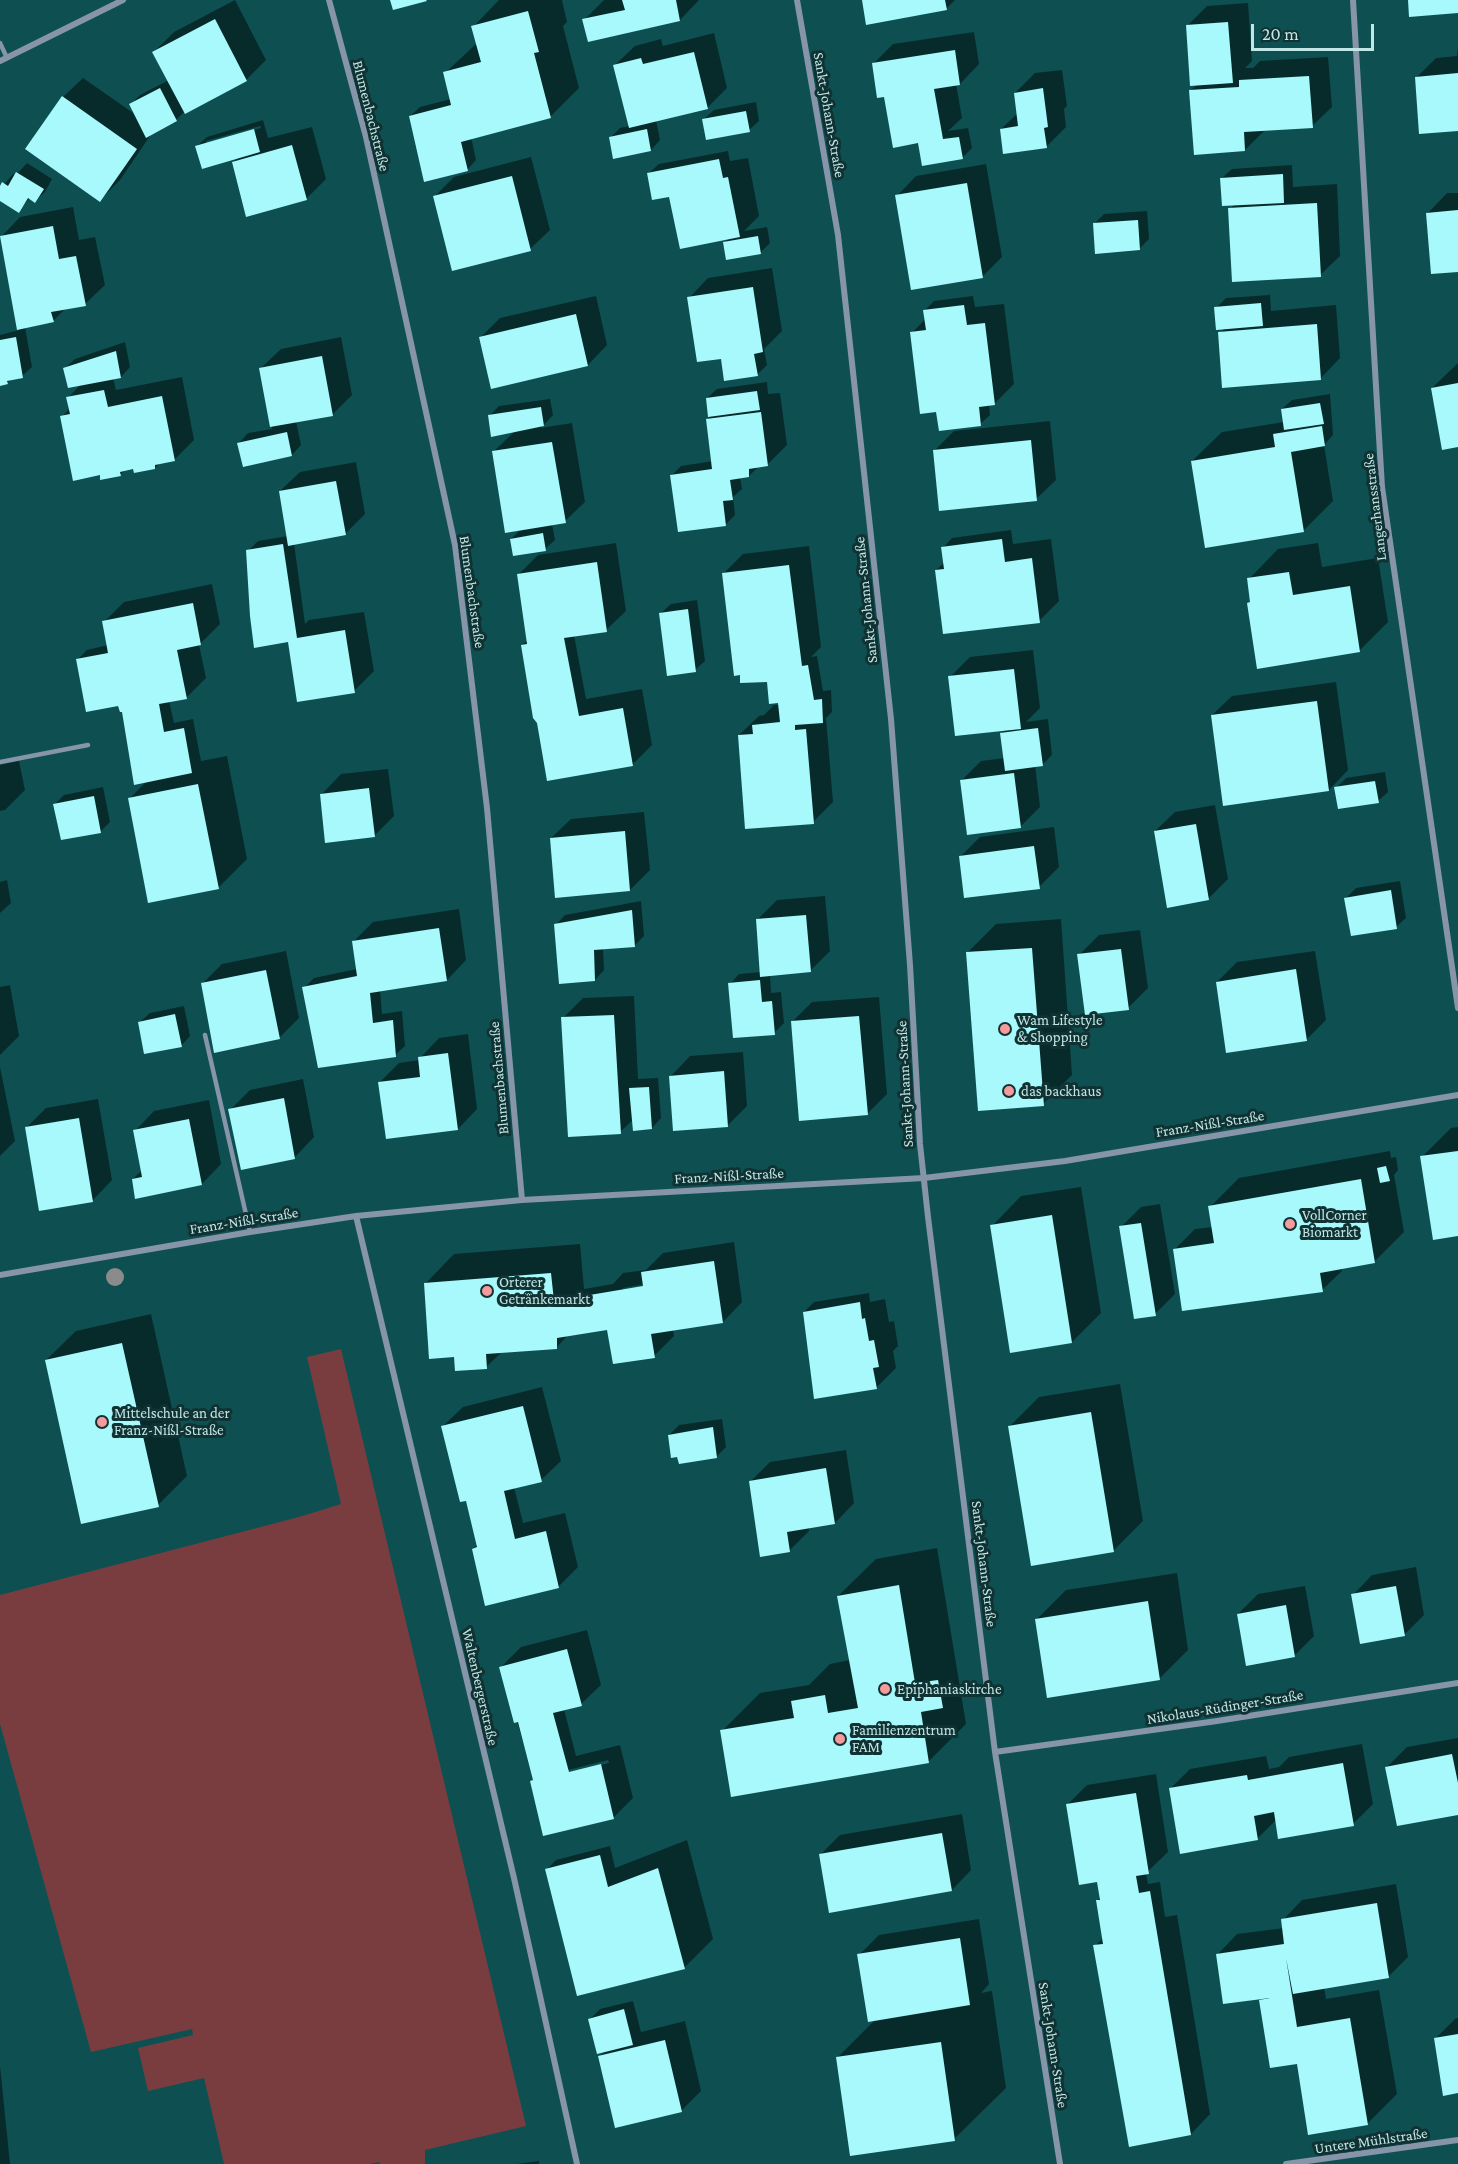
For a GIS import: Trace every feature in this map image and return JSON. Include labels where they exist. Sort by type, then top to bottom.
[{"type":"street","points":[[0,61],[123,0]]},
{"type":"street","name":"Blumenbachstraße","points":[[329,0],[366,137],[455,545],[487,808],[522,1200]]},
{"type":"street","name":"Sankt-Johann-Straße","points":[[796,0],[838,235],[890,707],[924,1178],[995,1752],[1060,2164]]},
{"type":"street","name":"Langerhansstraße","points":[[1353,0],[1382,487],[1458,1008]]},
{"type":"street","name":"Franz-Nißl-Straße","points":[[0,1275],[356,1216],[522,1200],[924,1178],[1065,1161],[1458,1095]]},
{"type":"street","name":"Waltenbergerstraße","points":[[356,1216],[514,1878],[577,2164]]},
{"type":"street","name":"Nikolaus-Rüdinger-Straße","points":[[995,1752],[1217,1721],[1458,1683]]},
{"type":"street","name":"Untere Mühlstraße","points":[[1286,2164],[1458,2140]]},
{"type":"lane","points":[[0,43],[7,58]]},
{"type":"lane","points":[[0,762],[88,745]]},
{"type":"lane","points":[[205,1035],[250,1232]]},
{"type":"shaded area","points":[[341,1349],[526,2126],[425,2150],[425,2164],[380,2164],[379,2162],[369,2164],[224,2164],[204,2078],[148,2091],[138,2048],[193,2035],[192,2029],[91,2052],[0,1724],[0,1595],[341,1504],[307,1357]]},
{"type":"building","points":[[390,0],[426,0],[427,1],[393,10]]},
{"type":"building","points":[[622,0],[676,0],[680,21],[588,42],[582,19],[625,10]]},
{"type":"building","points":[[862,0],[945,0],[947,10],[866,25]]},
{"type":"building","points":[[1408,0],[1458,0],[1458,13],[1409,17]]},
{"type":"building","points":[[528,11],[539,52],[534,53],[551,118],[461,142],[468,171],[424,182],[409,116],[451,105],[443,72],[481,62],[471,26]]},
{"type":"building","points":[[215,19],[247,81],[185,114],[152,52]]},
{"type":"building","points":[[1228,22],[1233,83],[1190,86],[1186,25]]},
{"type":"building","points":[[955,50],[960,85],[934,89],[943,139],[959,137],[963,159],[922,166],[918,143],[893,148],[884,97],[877,98],[872,63]]},
{"type":"building","points":[[694,52],[708,109],[629,128],[613,65],[641,58],[643,64]]},
{"type":"building","points":[[1458,73],[1458,131],[1419,134],[1415,77]]},
{"type":"building","points":[[1309,76],[1313,128],[1244,132],[1245,151],[1194,155],[1189,90],[1239,87],[1239,80]]},
{"type":"building","points":[[160,88],[177,121],[146,138],[129,104]]},
{"type":"building","points":[[1043,88],[1048,127],[1044,128],[1047,148],[1003,154],[1000,129],[1018,126],[1014,93]]},
{"type":"building","points":[[62,96],[137,149],[100,202],[25,149]]},
{"type":"building","points":[[746,111],[750,132],[706,140],[702,119]]},
{"type":"building","points":[[254,129],[260,152],[202,169],[195,146]]},
{"type":"building","points":[[647,129],[651,151],[613,159],[609,137]]},
{"type":"building","points":[[292,145],[307,200],[246,217],[232,162]]},
{"type":"building","points":[[719,159],[723,178],[728,177],[740,237],[680,249],[669,197],[652,200],[647,173]]},
{"type":"building","points":[[16,172],[44,189],[35,203],[28,198],[19,213],[0,201],[2,182],[8,186]]},
{"type":"building","points":[[1283,174],[1284,203],[1222,206],[1220,178]]},
{"type":"building","points":[[512,176],[531,251],[452,271],[433,196]]},
{"type":"building","points":[[967,183],[983,278],[911,290],[895,195]]},
{"type":"building","points":[[1317,203],[1321,277],[1232,282],[1228,208]]},
{"type":"building","points":[[1458,210],[1458,272],[1431,274],[1426,213]]},
{"type":"building","points":[[1138,220],[1140,250],[1095,254],[1093,223]]},
{"type":"building","points":[[53,226],[59,259],[76,256],[86,306],[51,312],[54,322],[17,330],[0,236]]},
{"type":"building","points":[[758,236],[761,254],[726,260],[723,242]]},
{"type":"building","points":[[753,287],[763,352],[754,354],[758,376],[724,381],[721,359],[697,362],[687,297]]},
{"type":"building","points":[[1261,303],[1263,326],[1216,330],[1214,307]]},
{"type":"building","points":[[964,305],[967,325],[985,323],[995,405],[979,407],[981,426],[939,431],[936,412],[920,414],[910,332],[926,330],[923,310]]},
{"type":"building","points":[[576,314],[588,366],[491,389],[479,337]]},
{"type":"building","points":[[1317,324],[1321,380],[1222,388],[1218,332]]},
{"type":"building","points":[[16,337],[23,378],[7,381],[8,384],[0,386],[0,340]]},
{"type":"building","points":[[116,351],[121,378],[68,388],[63,368]]},
{"type":"building","points":[[322,356],[333,416],[270,427],[259,368]]},
{"type":"building","points":[[1458,383],[1458,447],[1442,450],[1431,388]]},
{"type":"building","points":[[104,390],[108,407],[162,396],[175,461],[155,465],[155,469],[134,473],[133,469],[120,472],[121,476],[100,480],[100,475],[73,481],[60,416],[70,414],[66,397]]},
{"type":"building","points":[[757,391],[760,410],[708,417],[706,398]]},
{"type":"building","points":[[1320,403],[1324,424],[1284,430],[1281,409]]},
{"type":"building","points":[[541,407],[544,426],[491,437],[488,415]]},
{"type":"building","points":[[761,412],[768,466],[749,469],[749,477],[730,480],[733,500],[723,501],[726,526],[678,532],[670,475],[712,469],[706,419]]},
{"type":"building","points":[[1322,426],[1325,446],[1291,452],[1304,532],[1205,548],[1191,461],[1275,447],[1273,434]]},
{"type":"building","points":[[287,432],[292,456],[243,467],[237,443]]},
{"type":"building","points":[[1031,440],[1037,501],[939,511],[933,450]]},
{"type":"building","points":[[552,442],[566,523],[505,533],[492,451]]},
{"type":"building","points":[[336,481],[346,535],[288,546],[279,491]]},
{"type":"building","points":[[543,533],[546,551],[513,556],[510,539]]},
{"type":"building","points":[[1002,539],[1005,562],[1032,558],[1040,623],[943,634],[935,570],[944,569],[941,547]]},
{"type":"building","points":[[283,544],[297,638],[345,630],[355,693],[297,702],[288,642],[254,648],[246,550]]},
{"type":"building","points":[[597,562],[607,632],[564,638],[579,716],[623,708],[633,766],[547,781],[537,723],[533,718],[521,645],[527,644],[517,574]]},
{"type":"building","points":[[789,565],[802,666],[808,665],[814,700],[822,699],[823,723],[795,725],[795,730],[806,729],[814,824],[745,829],[738,735],[753,734],[752,725],[780,722],[778,703],[769,704],[767,682],[740,683],[740,675],[734,676],[722,573]]},
{"type":"building","points":[[1289,572],[1293,595],[1350,586],[1360,652],[1257,669],[1247,603],[1250,602],[1247,578]]},
{"type":"building","points":[[193,603],[201,645],[177,650],[187,699],[159,704],[164,732],[184,728],[192,773],[134,785],[122,712],[118,706],[86,712],[76,659],[108,653],[102,621]]},
{"type":"building","points":[[688,609],[696,672],[667,676],[659,613]]},
{"type":"building","points":[[1014,669],[1021,729],[955,736],[948,676]]},
{"type":"building","points":[[1317,701],[1329,791],[1223,806],[1211,715]]},
{"type":"building","points":[[1038,728],[1043,766],[1005,771],[1000,733]]},
{"type":"building","points":[[1014,773],[1021,828],[967,835],[960,780]]},
{"type":"building","points":[[1375,781],[1379,803],[1338,809],[1334,787]]},
{"type":"building","points":[[198,784],[219,889],[148,903],[128,798]]},
{"type":"building","points":[[369,788],[375,837],[325,843],[320,794]]},
{"type":"building","points":[[94,796],[101,833],[61,840],[53,804]]},
{"type":"building","points":[[1196,824],[1209,900],[1167,908],[1154,831]]},
{"type":"building","points":[[625,831],[630,891],[555,898],[550,838]]},
{"type":"building","points":[[1034,846],[1040,889],[964,898],[959,856]]},
{"type":"building","points":[[1391,890],[1397,929],[1351,936],[1344,898]]},
{"type":"building","points":[[632,910],[635,947],[594,950],[595,981],[559,984],[554,924]]},
{"type":"building","points":[[806,915],[811,972],[760,977],[756,919]]},
{"type":"building","points":[[439,928],[447,981],[370,993],[373,1023],[393,1020],[396,1057],[318,1068],[302,987],[357,976],[352,941]]},
{"type":"building","name":"Wam Lifestyle & Shopping","points":[[1032,948],[1044,1106],[978,1111],[966,952]]},
{"type":"building","points":[[1121,949],[1129,1010],[1085,1015],[1077,954]]},
{"type":"building","points":[[1296,969],[1307,1041],[1226,1053],[1216,982]]},
{"type":"building","points":[[266,970],[280,1039],[214,1053],[201,983]]},
{"type":"building","points":[[760,980],[762,1002],[772,1001],[775,1035],[733,1038],[728,983]]},
{"type":"building","points":[[175,1014],[182,1047],[144,1054],[138,1022]]},
{"type":"building","points":[[614,1015],[621,1134],[568,1137],[561,1017]]},
{"type":"building","points":[[859,1016],[868,1115],[799,1121],[791,1021]]},
{"type":"building","points":[[448,1053],[458,1130],[386,1139],[378,1082],[420,1077],[418,1057]]},
{"type":"building","points":[[724,1071],[728,1127],[673,1131],[669,1076]]},
{"type":"building","points":[[649,1087],[652,1129],[633,1131],[629,1088]]},
{"type":"building","points":[[284,1098],[295,1159],[241,1170],[228,1109]]},
{"type":"building","points":[[79,1118],[93,1202],[39,1211],[25,1127]]},
{"type":"building","points":[[189,1119],[202,1185],[135,1199],[132,1179],[142,1177],[133,1130]]},
{"type":"building","points":[[1458,1151],[1458,1236],[1433,1240],[1420,1156]]},
{"type":"building","points":[[1386,1166],[1390,1181],[1380,1183],[1377,1168]]},
{"type":"building","name":"VollCorner Biomarkt","points":[[1361,1179],[1375,1263],[1320,1273],[1323,1292],[1182,1311],[1173,1249],[1214,1243],[1208,1206]]},
{"type":"building","points":[[1052,1215],[1072,1343],[1010,1353],[990,1225]]},
{"type":"building","points":[[1141,1223],[1156,1316],[1134,1319],[1119,1226]]},
{"type":"building","points":[[714,1261],[723,1323],[651,1334],[655,1358],[613,1364],[607,1330],[557,1338],[557,1349],[486,1354],[487,1369],[455,1371],[454,1357],[429,1359],[424,1283],[551,1273],[554,1301],[643,1286],[641,1272]]},
{"type":"building","points":[[860,1302],[862,1319],[865,1318],[869,1341],[874,1340],[879,1367],[873,1368],[877,1389],[814,1399],[803,1312]]},
{"type":"building","points":[[122,1343],[159,1507],[81,1524],[45,1360]]},
{"type":"building","points":[[523,1406],[542,1482],[504,1491],[515,1539],[546,1531],[559,1588],[485,1606],[472,1549],[477,1547],[466,1501],[460,1502],[441,1426]]},
{"type":"building","points":[[1091,1412],[1114,1552],[1031,1566],[1008,1426]]},
{"type":"building","points":[[713,1427],[717,1458],[679,1464],[677,1457],[671,1458],[668,1435]]},
{"type":"building","points":[[826,1468],[835,1524],[787,1532],[790,1552],[760,1557],[749,1481]]},
{"type":"building","name":"Epiphaniaskirche","points":[[899,1585],[915,1683],[938,1680],[943,1708],[921,1712],[929,1763],[731,1797],[720,1730],[794,1718],[791,1701],[825,1695],[828,1713],[858,1708],[837,1596]]},
{"type":"building","points":[[1396,1586],[1405,1636],[1360,1644],[1351,1594]]},
{"type":"building","points":[[1148,1601],[1160,1680],[1047,1698],[1035,1619]]},
{"type":"building","points":[[1286,1605],[1295,1657],[1246,1666],[1237,1614]]},
{"type":"building","points":[[567,1649],[582,1706],[553,1713],[569,1772],[601,1764],[614,1819],[543,1836],[530,1781],[533,1780],[518,1722],[514,1723],[499,1667]]},
{"type":"building","points":[[1452,1754],[1458,1783],[1458,1815],[1397,1826],[1385,1767]]},
{"type":"building","points":[[1343,1763],[1354,1826],[1278,1839],[1274,1812],[1254,1816],[1258,1840],[1180,1854],[1169,1788],[1247,1775],[1248,1780]]},
{"type":"building","points":[[1136,1793],[1149,1874],[1136,1876],[1139,1893],[1150,1891],[1191,2135],[1129,2147],[1093,1945],[1103,1944],[1096,1900],[1100,1900],[1097,1882],[1079,1885],[1066,1804]]},
{"type":"building","points":[[942,1833],[952,1891],[829,1913],[819,1854]]},
{"type":"building","points":[[600,1855],[608,1887],[658,1868],[685,1969],[577,1996],[545,1869]]},
{"type":"building","points":[[1377,1903],[1389,1978],[1293,1994],[1286,1958],[1297,2027],[1350,2018],[1368,2125],[1308,2135],[1297,2064],[1270,2068],[1259,2000],[1270,1998],[1223,2004],[1216,1954],[1284,1944],[1281,1919]]},
{"type":"building","points":[[960,1938],[970,2005],[868,2022],[857,1954]]},
{"type":"building","points":[[624,2009],[633,2045],[597,2054],[588,2019]]},
{"type":"building","points":[[1458,2034],[1458,2093],[1443,2096],[1434,2038]]},
{"type":"building","points":[[665,2040],[682,2112],[615,2128],[598,2056]]},
{"type":"building","points":[[941,2042],[955,2141],[850,2156],[836,2057]]},
{"type":"place","name":"Wam Lifestyle & Shopping","points":[[1005,1029]]},
{"type":"place","name":"das backhaus","points":[[1009,1091]]},
{"type":"place","name":"VollCorner Biomarkt","points":[[1290,1224]]},
{"type":"place","name":"Orterer Getränkemarkt","points":[[487,1291]]},
{"type":"place","name":"Mittelschule an der Franz-Nißl-Straße","points":[[102,1422]]},
{"type":"place","name":"Epiphaniaskirche","points":[[885,1689]]},
{"type":"place","name":"Familienzentrum FAM","points":[[840,1739]]}]
